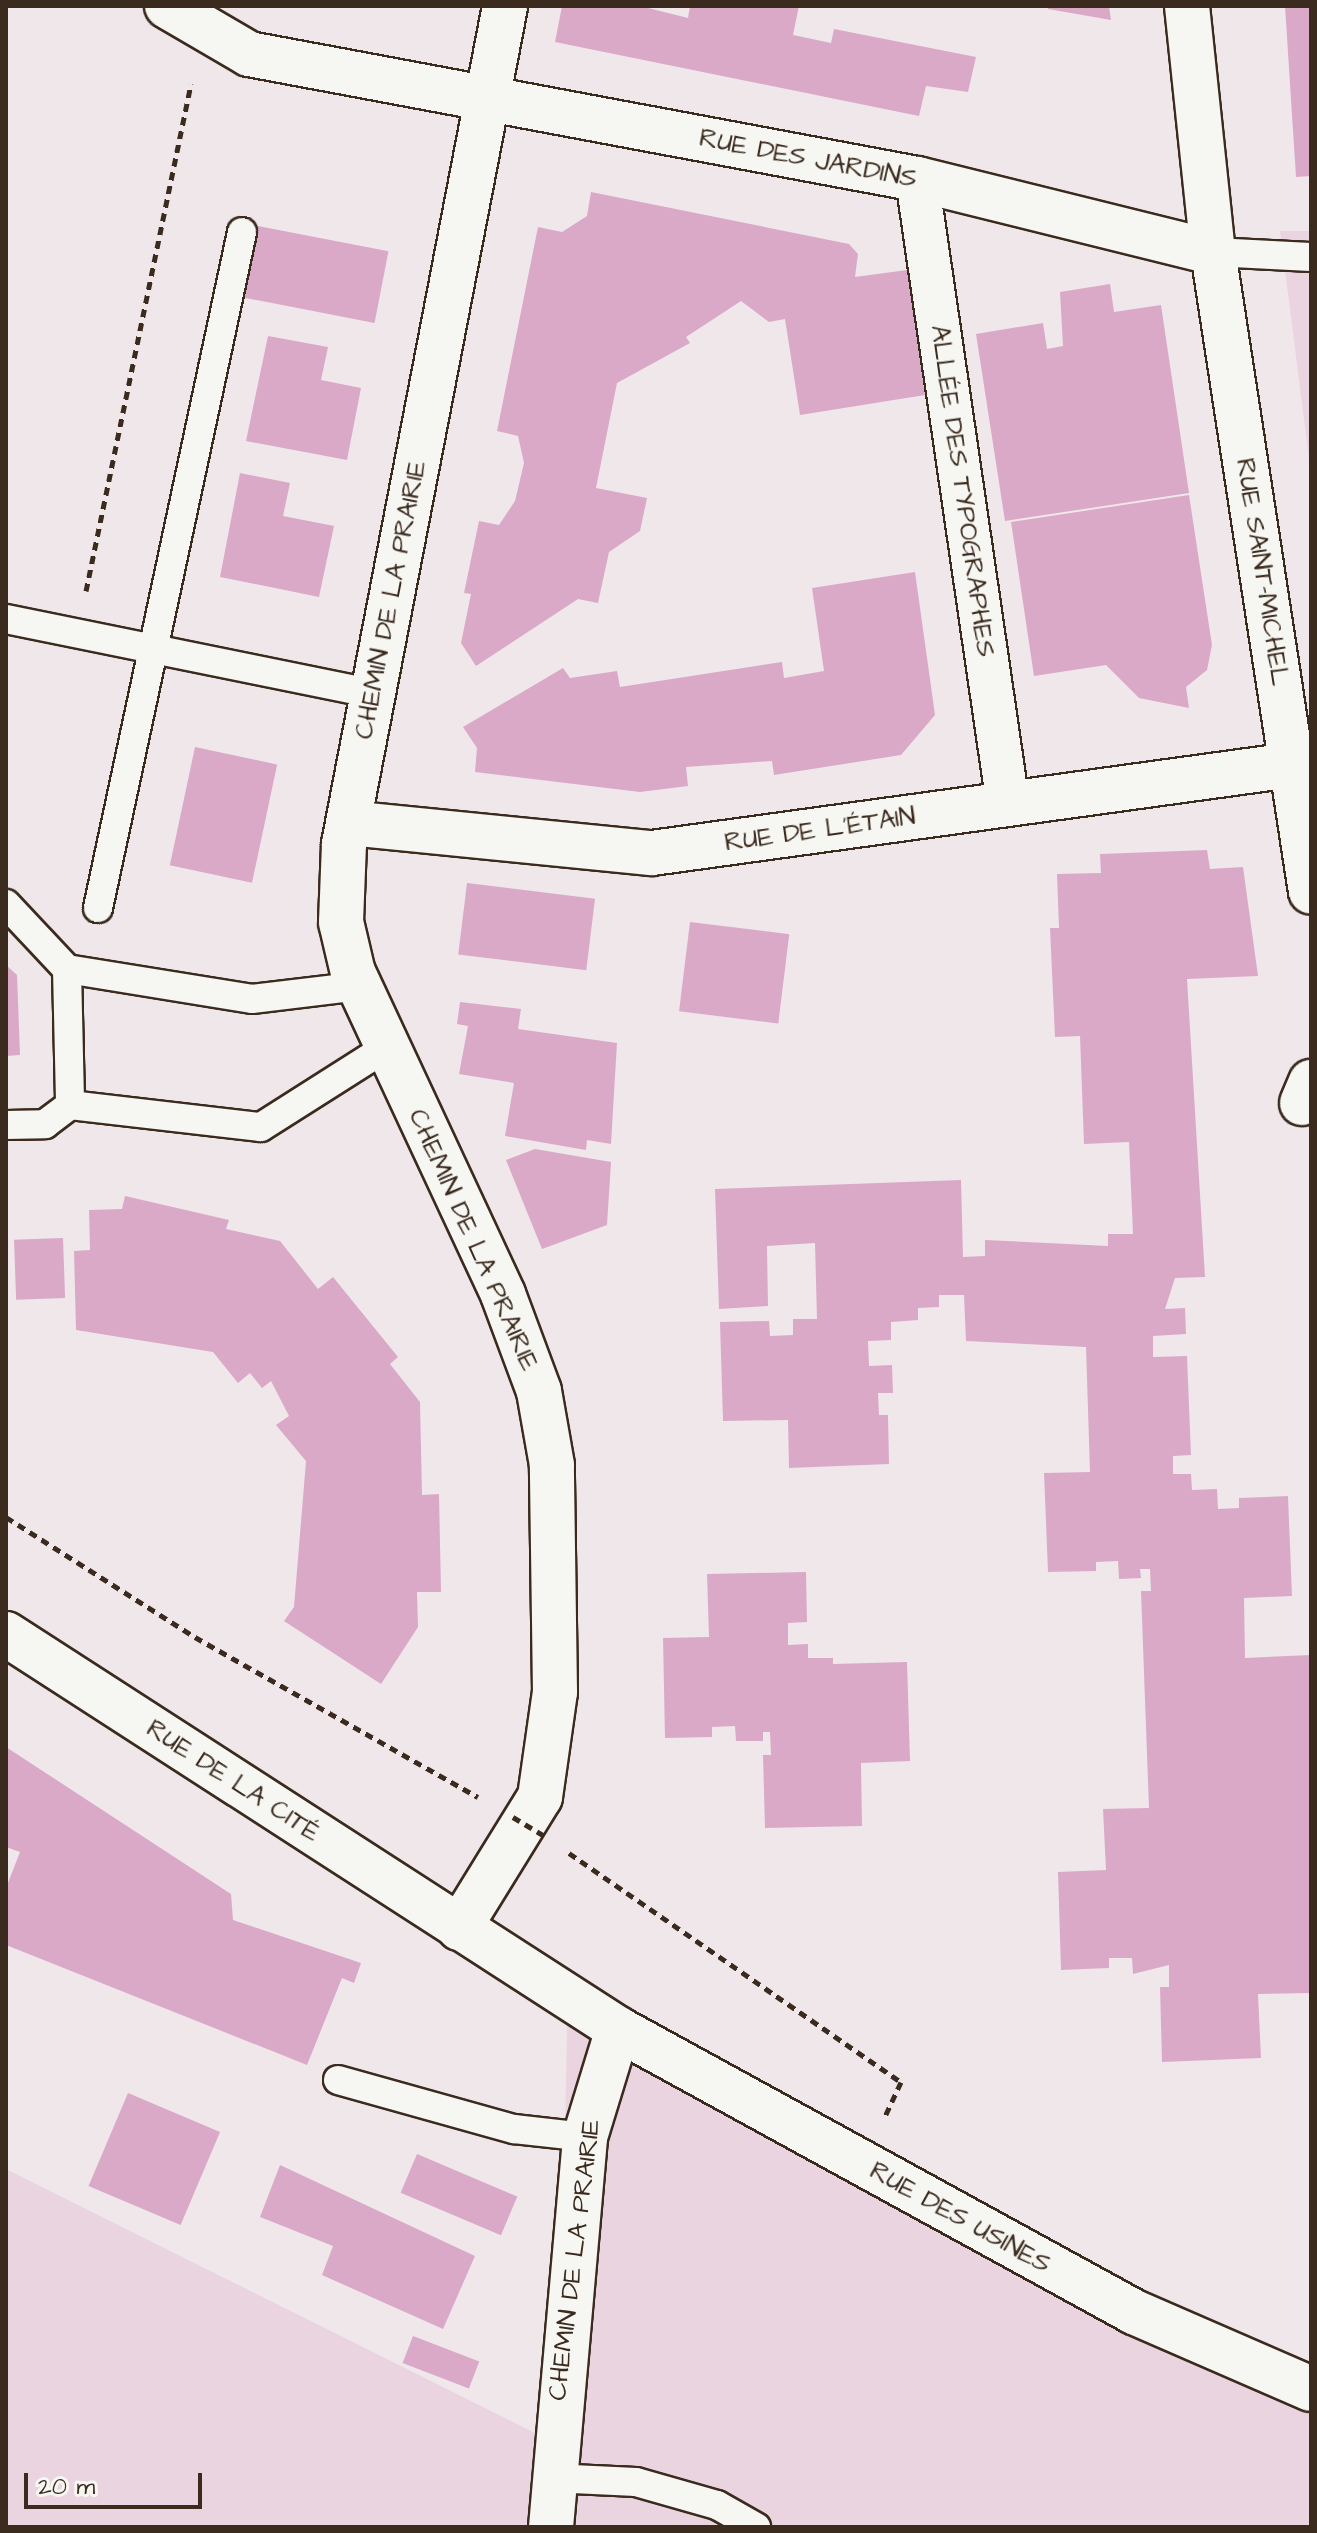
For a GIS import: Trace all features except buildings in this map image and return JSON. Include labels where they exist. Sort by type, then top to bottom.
[{"type":"street","name":"RUE DES JARDINS","points":[[167,6],[202,32],[249,54],[917,179],[1213,252]]},
{"type":"street","name":"CHEMIN DE LA PRAIRIE","points":[[459,1928],[540,1797],[555,1692],[554,1494],[539,1391],[503,1294],[359,986],[341,922],[349,823],[505,6]]},
{"type":"street","points":[[1187,6],[1213,252]]},
{"type":"street","name":"ALLÉE DES TYPOGRAPHES","points":[[917,179],[1008,804]]},
{"type":"street","name":"RUE SAINT-MICHEL","points":[[1213,252],[1311,892]]},
{"type":"street","name":"RUE DE L'ÉTAIN","points":[[349,823],[652,853],[1291,765]]},
{"type":"street","name":"RUE DE LA CITÉ","points":[[6,1634],[459,1928]]},
{"type":"street","points":[[459,1928],[618,2029]]},
{"type":"street","name":"CHEMIN DE LA PRAIRIE","points":[[551,2527],[551,2478],[585,2137],[618,2029]]},
{"type":"street","name":"RUE DES USINES","points":[[618,2029],[1134,2312],[1311,2389]]},
{"type":"lane","points":[[98,908],[156,648],[242,232]]},
{"type":"lane","points":[[1213,252],[1311,257]]},
{"type":"lane","points":[[6,619],[373,694]]},
{"type":"lane","points":[[6,904],[67,969],[252,999],[359,986]]},
{"type":"lane","points":[[67,969],[70,1105]]},
{"type":"lane","points":[[6,1125],[45,1124],[70,1105],[261,1127],[387,1047]]},
{"type":"lane","points":[[338,2080],[514,2129],[585,2137]]},
{"type":"lane","points":[[551,2478],[636,2482],[717,2505],[756,2527]]},
{"type":"path","points":[[77,633],[202,32]]},
{"type":"path","points":[[6,1517],[195,1637],[486,1802]]},
{"type":"path","points":[[499,1810],[548,1838],[901,2082]]},
{"type":"shaded area","points":[[1280,231],[1311,231],[1311,474]]},
{"type":"shaded area","points":[[568,1973],[934,2205],[1311,2396],[1311,2527],[6,2527],[6,2169],[543,2437],[561,2352]]}]
